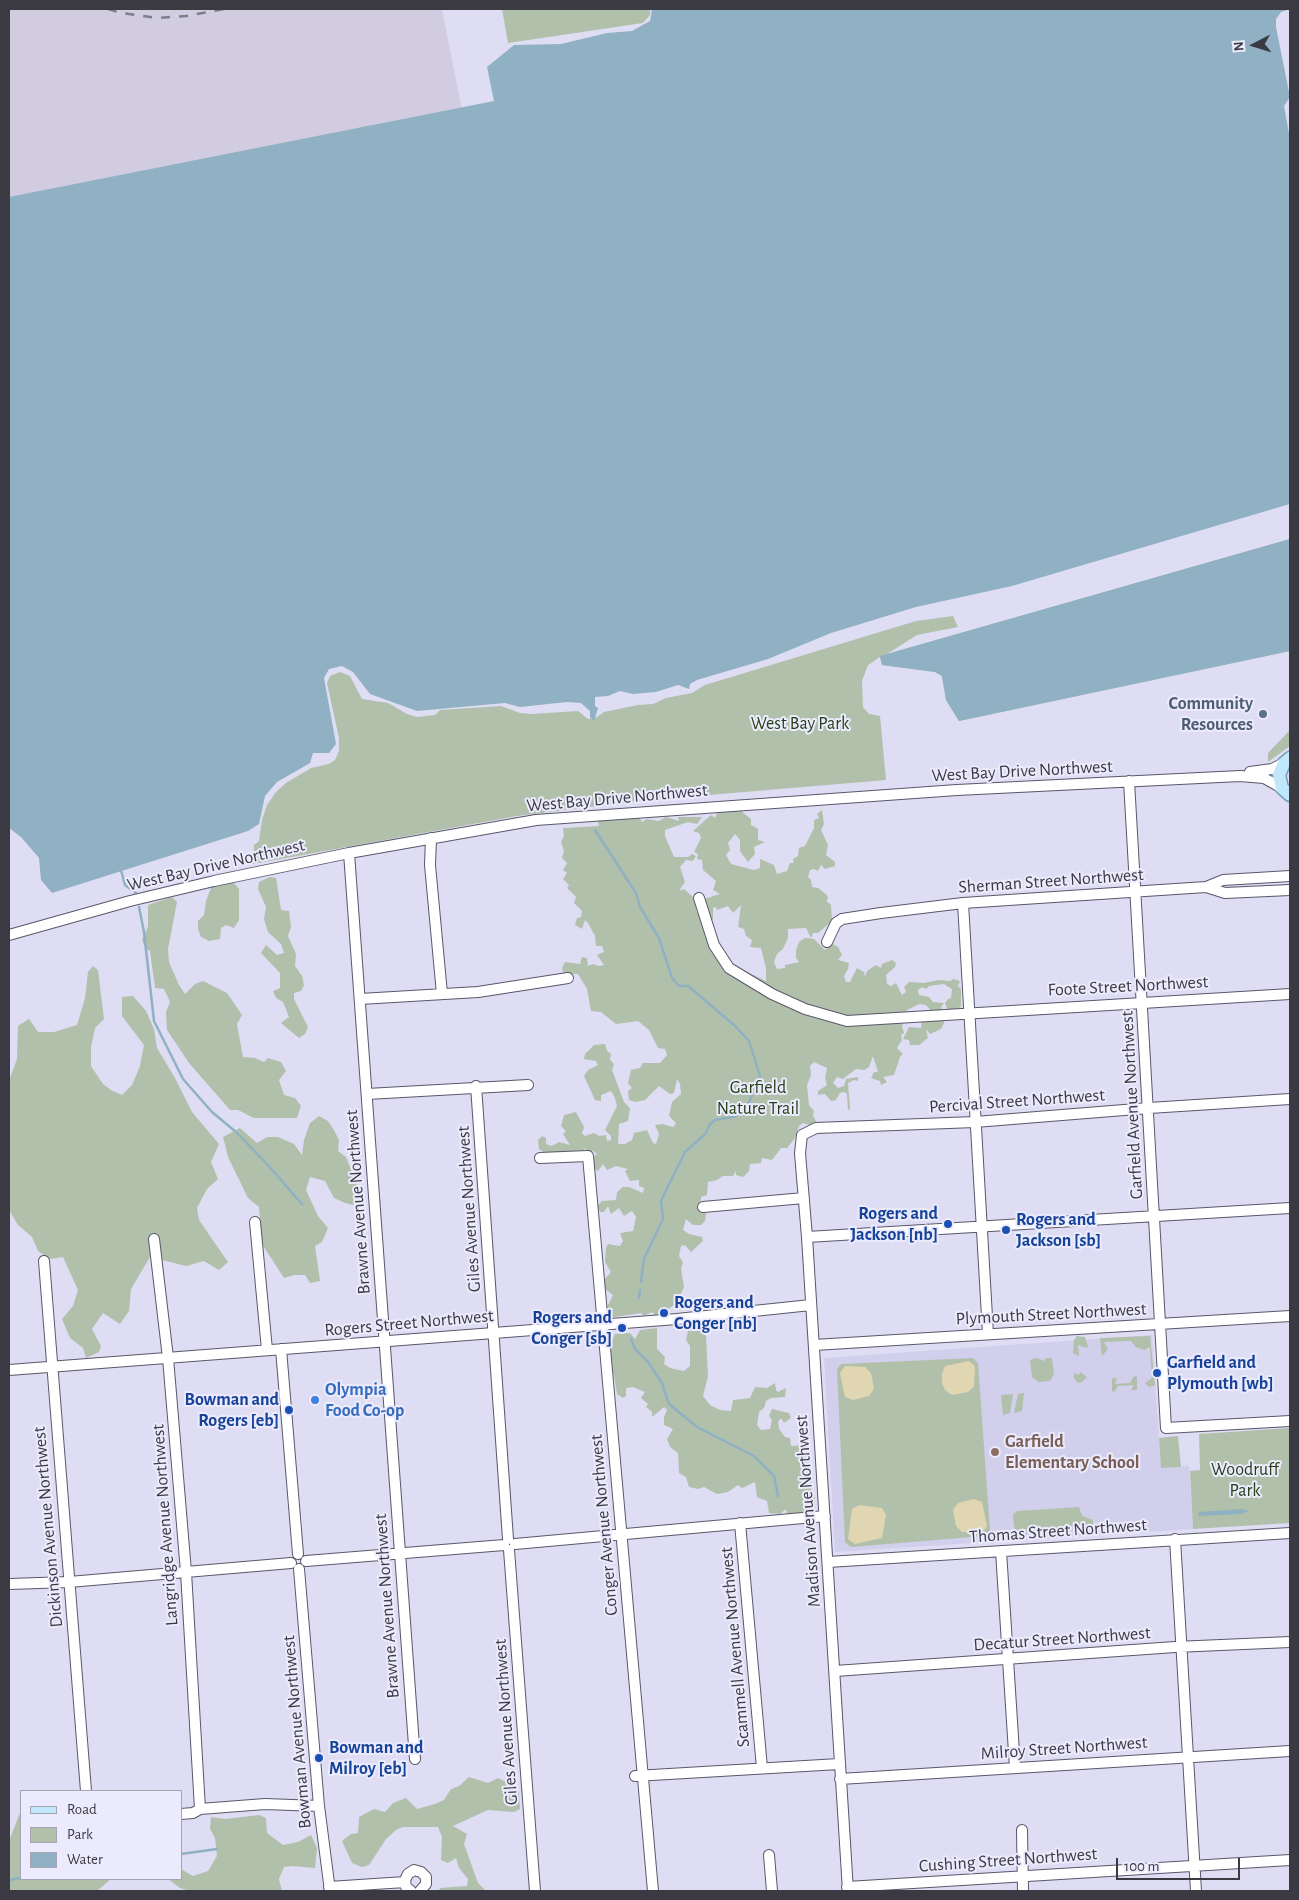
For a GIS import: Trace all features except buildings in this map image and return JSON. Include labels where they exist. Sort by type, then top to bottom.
[{"type":"main road","points":[[1287,760],[1279,775],[1287,793]]},
{"type":"street","name":"West Bay Drive Northwest","points":[[9,935],[130,901],[349,853],[536,820],[1129,781],[1240,776],[1272,769],[1287,760]]},
{"type":"street","name":"West Bay Drive Northwest","points":[[1240,776],[1269,780],[1287,793]]},
{"type":"street","name":"Garfield Avenue Northwest","points":[[1129,781],[1166,1428],[1290,1421]]},
{"type":"street","points":[[430,838],[430,865],[442,994]]},
{"type":"street","name":"Brawne Avenue Northwest","points":[[349,853],[415,1759]]},
{"type":"street","name":"Sherman Street Northwest","points":[[826,942],[836,923],[842,919],[962,903],[1136,890],[1206,887],[1223,880],[1290,876]]},
{"type":"street","points":[[1206,887],[1225,892],[1290,890]]},
{"type":"street","name":"Foote Street Northwest","points":[[699,898],[714,945],[723,963],[772,994],[805,1008],[847,1021],[968,1012],[1290,994]]},
{"type":"street","points":[[962,903],[988,1334]]},
{"type":"street","points":[[360,999],[504,990],[568,978]]},
{"type":"street","points":[[367,1094],[528,1084]]},
{"type":"street","name":"Giles Avenue Northwest","points":[[476,1086],[534,1891]]},
{"type":"street","name":"Percival Street Northwest","points":[[808,1132],[816,1128],[975,1122],[1290,1099]]},
{"type":"street","name":"Madison Avenue Northwest","points":[[808,1132],[802,1135],[800,1153],[814,1344],[848,1889]]},
{"type":"street","name":"Conger Avenue Northwest","points":[[540,1158],[588,1156],[622,1535],[639,1776],[653,1891]]},
{"type":"street","points":[[703,1207],[804,1198]]},
{"type":"street","points":[[807,1237],[1290,1208]]},
{"type":"street","points":[[255,1222],[267,1350]]},
{"type":"street","name":"Langridge Avenue Northwest","points":[[154,1239],[168,1358],[186,1572],[200,1809]]},
{"type":"street","name":"Dickinson Avenue Northwest","points":[[44,1261],[50,1366],[86,1790]]},
{"type":"street","name":"Rogers Street Northwest","points":[[9,1370],[384,1342],[811,1305]]},
{"type":"street","name":"Plymouth Street Northwest","points":[[814,1344],[1290,1316]]},
{"type":"street","name":"Bowman Avenue Northwest","points":[[281,1349],[319,1806],[330,1889]]},
{"type":"street","points":[[9,1584],[69,1582],[825,1516]]},
{"type":"street","name":"Scammell Avenue Northwest","points":[[740,1523],[762,1768]]},
{"type":"street","name":"Thomas Street Northwest","points":[[828,1562],[1290,1533]]},
{"type":"street","points":[[1175,1539],[1196,1891]]},
{"type":"street","points":[[1001,1551],[1015,1768]]},
{"type":"street","name":"Decatur Street Northwest","points":[[835,1671],[1181,1647],[1290,1642]]},
{"type":"street","name":"Milroy Street Northwest","points":[[840,1779],[1290,1751]]},
{"type":"street","points":[[639,1776],[839,1764]]},
{"type":"street","points":[[182,1814],[193,1813],[200,1809],[265,1804],[319,1806]]},
{"type":"street","points":[[1022,1830],[1023,1891]]},
{"type":"street","points":[[769,1854],[772,1891]]},
{"type":"street","name":"Cushing Street Northwest","points":[[848,1889],[1022,1876],[1290,1860]]},
{"type":"street","points":[[411,1891],[405,1882],[406,1877],[411,1872],[421,1872],[426,1880],[425,1887],[420,1891]]},
{"type":"street","points":[[330,1889],[405,1882]]},
{"type":"shaded area","points":[[9,9],[442,9],[464,120],[9,200]]},
{"type":"shaded area","name":"Garfield Elementary School","points":[[1152,1335],[1161,1468],[1189,1466],[1193,1529],[835,1552],[824,1358]]},
{"type":"green space","points":[[502,9],[650,9],[650,15],[643,23],[508,43]]},
{"type":"green space","name":"West Bay Park","points":[[1290,539],[1290,651],[959,721],[946,700],[942,676],[935,672],[882,665],[880,657],[868,665],[862,681],[863,707],[869,714],[880,716],[886,780],[638,801],[517,816],[253,864],[254,845],[259,841],[262,820],[267,805],[276,792],[286,783],[311,768],[329,764],[335,760],[339,751],[339,738],[327,683],[330,676],[340,672],[350,676],[362,699],[388,703],[407,714],[417,717],[435,715],[440,710],[501,706],[520,713],[531,714],[578,711],[588,719],[597,717],[604,712],[653,704],[666,698],[692,693],[705,685],[916,621],[953,616],[958,627],[917,635],[887,654]]},
{"type":"green space","points":[[1290,730],[1290,746],[1268,762],[1268,753]]},
{"type":"green space","name":"Garfield Nature Trail","points":[[740,810],[751,819],[751,825],[758,829],[758,840],[765,842],[754,847],[755,854],[748,862],[740,851],[740,840],[735,834],[728,843],[730,850],[726,855],[731,864],[754,870],[760,868],[760,859],[774,865],[777,874],[787,871],[790,863],[794,863],[793,859],[798,856],[799,848],[805,846],[814,828],[814,820],[819,818],[817,814],[822,810],[824,824],[821,830],[828,845],[826,855],[835,862],[835,866],[825,869],[821,865],[818,871],[810,870],[808,877],[811,880],[812,887],[818,888],[827,895],[828,899],[826,901],[831,905],[832,921],[818,933],[813,933],[811,938],[806,928],[788,929],[788,938],[774,962],[777,969],[799,962],[796,958],[796,950],[799,942],[805,938],[814,939],[825,950],[831,943],[838,947],[842,955],[838,960],[849,963],[844,976],[846,982],[850,982],[857,968],[864,972],[865,977],[867,971],[876,965],[881,968],[882,964],[892,960],[896,963],[895,967],[886,975],[887,984],[891,986],[896,983],[902,995],[906,992],[904,987],[909,982],[924,983],[938,980],[950,981],[953,979],[960,981],[958,986],[961,989],[961,1007],[950,1011],[947,1008],[945,1003],[951,998],[952,989],[944,984],[929,986],[926,989],[922,987],[918,990],[919,995],[929,997],[933,1002],[944,1003],[941,1007],[944,1023],[941,1029],[930,1034],[926,1029],[928,1038],[919,1045],[910,1045],[909,1040],[903,1039],[909,1027],[921,1028],[922,1020],[932,1012],[926,1005],[919,1004],[907,1010],[902,1026],[904,1033],[901,1035],[902,1040],[897,1048],[903,1054],[900,1057],[894,1075],[883,1077],[887,1082],[881,1085],[880,1081],[871,1078],[874,1072],[878,1072],[873,1056],[869,1067],[864,1070],[856,1069],[843,1079],[837,1077],[833,1083],[838,1088],[844,1086],[846,1079],[858,1077],[858,1081],[854,1080],[848,1083],[850,1109],[848,1110],[847,1094],[844,1092],[840,1093],[836,1100],[831,1101],[825,1094],[818,1095],[818,1091],[827,1085],[825,1078],[827,1068],[814,1062],[810,1066],[811,1075],[807,1085],[809,1105],[814,1111],[813,1116],[816,1121],[812,1126],[803,1123],[799,1126],[795,1138],[787,1148],[781,1148],[772,1160],[762,1158],[761,1163],[750,1164],[749,1171],[743,1177],[736,1175],[736,1171],[733,1176],[723,1176],[708,1182],[707,1195],[701,1197],[700,1206],[697,1207],[706,1213],[705,1221],[701,1225],[693,1225],[686,1219],[683,1230],[689,1234],[702,1237],[703,1241],[691,1252],[685,1245],[681,1246],[679,1256],[683,1262],[681,1269],[684,1287],[676,1304],[668,1309],[660,1320],[652,1312],[644,1316],[641,1313],[609,1318],[605,1311],[613,1295],[600,1285],[611,1272],[605,1262],[606,1248],[608,1244],[620,1246],[623,1241],[620,1233],[633,1231],[636,1217],[632,1211],[624,1216],[619,1208],[611,1214],[608,1206],[604,1212],[600,1212],[597,1206],[602,1201],[616,1200],[617,1192],[623,1187],[629,1187],[643,1193],[644,1188],[639,1186],[639,1180],[630,1181],[625,1171],[628,1169],[616,1166],[607,1170],[603,1164],[598,1171],[592,1167],[590,1160],[597,1154],[593,1151],[588,1153],[585,1148],[583,1153],[578,1150],[572,1155],[553,1152],[548,1155],[539,1149],[538,1140],[542,1136],[546,1138],[546,1144],[552,1146],[559,1142],[570,1145],[563,1134],[566,1131],[561,1126],[564,1115],[576,1112],[584,1127],[582,1133],[585,1136],[594,1133],[599,1136],[606,1135],[607,1141],[611,1140],[611,1136],[605,1130],[617,1106],[615,1098],[611,1091],[601,1095],[601,1101],[595,1100],[584,1076],[588,1070],[598,1065],[596,1061],[584,1059],[585,1054],[594,1045],[605,1044],[607,1051],[611,1054],[610,1060],[614,1064],[612,1070],[624,1102],[630,1108],[628,1121],[619,1124],[618,1144],[625,1144],[632,1140],[634,1133],[647,1130],[653,1143],[656,1144],[659,1134],[655,1125],[663,1124],[673,1127],[676,1123],[669,1116],[672,1102],[681,1094],[680,1084],[677,1079],[674,1093],[670,1094],[659,1086],[645,1100],[636,1102],[629,1100],[628,1091],[632,1088],[628,1083],[631,1070],[640,1068],[643,1063],[660,1063],[667,1055],[665,1049],[658,1048],[649,1030],[638,1021],[616,1024],[601,1012],[591,1011],[587,989],[578,974],[564,974],[562,968],[565,962],[580,964],[582,957],[587,958],[588,966],[593,964],[604,965],[597,955],[604,952],[602,946],[596,946],[595,936],[585,920],[582,929],[575,925],[577,918],[581,917],[582,911],[574,903],[576,897],[567,888],[569,885],[563,879],[567,873],[563,870],[567,863],[562,858],[564,851],[561,842],[564,836],[563,828],[599,826],[598,822],[601,817],[637,814],[642,822],[647,819],[659,821],[666,817],[679,821],[678,817],[702,817],[697,824],[688,822],[665,830],[665,836],[674,857],[688,857],[692,854],[696,856],[693,861],[686,860],[680,867],[685,882],[679,891],[684,889],[694,898],[697,905],[696,911],[702,916],[721,945],[719,953],[736,970],[745,971],[766,981],[766,968],[761,948],[750,947],[752,940],[746,936],[744,929],[738,927],[741,905],[733,913],[728,906],[717,910],[716,907],[713,908],[713,920],[707,919],[703,905],[704,899],[720,894],[713,890],[716,881],[703,870],[702,860],[697,859],[698,854],[694,852],[701,838],[699,833],[693,831],[711,815],[715,818],[718,811]]},
{"type":"green space","points":[[270,877],[276,878],[281,910],[289,911],[291,927],[288,936],[296,954],[295,966],[302,976],[304,985],[301,991],[294,993],[294,999],[308,1027],[305,1034],[299,1038],[281,1023],[289,1017],[283,1002],[276,998],[273,991],[280,988],[280,973],[261,953],[266,945],[277,955],[284,953],[281,944],[268,932],[264,919],[266,907],[258,889],[259,882]]},
{"type":"green space","points":[[232,881],[239,889],[239,920],[234,928],[226,925],[221,928],[220,939],[209,941],[201,937],[198,921],[204,915],[206,901],[212,885]]},
{"type":"green space","points":[[172,897],[177,902],[168,949],[169,962],[179,985],[185,994],[195,984],[203,981],[227,993],[242,1015],[237,1024],[243,1057],[255,1058],[264,1062],[268,1058],[281,1062],[286,1071],[279,1080],[284,1095],[295,1098],[301,1106],[297,1118],[254,1118],[238,1110],[230,1110],[189,1063],[167,1030],[166,1012],[170,1002],[164,989],[155,988],[150,951],[145,948],[142,940],[148,927],[148,905]]},
{"type":"green space","points":[[93,966],[98,970],[104,1019],[95,1028],[91,1047],[91,1066],[103,1084],[111,1090],[122,1095],[132,1085],[140,1066],[144,1045],[122,1016],[122,997],[133,996],[146,1011],[154,1029],[157,1048],[192,1112],[219,1144],[211,1162],[218,1179],[207,1189],[197,1208],[199,1220],[228,1262],[219,1270],[204,1261],[186,1266],[150,1257],[131,1289],[129,1311],[120,1324],[103,1313],[92,1329],[101,1346],[99,1352],[86,1358],[83,1348],[70,1338],[62,1319],[73,1306],[78,1290],[63,1257],[50,1259],[38,1251],[32,1237],[18,1225],[9,1210],[9,1081],[17,1059],[18,1026],[29,1019],[38,1032],[54,1032],[77,1025],[85,998],[88,972]]},
{"type":"green space","points":[[319,1116],[328,1121],[339,1140],[338,1151],[346,1157],[357,1185],[357,1201],[353,1205],[334,1198],[325,1181],[310,1177],[306,1190],[318,1216],[328,1228],[322,1242],[315,1246],[320,1281],[310,1283],[305,1275],[294,1275],[284,1278],[262,1244],[259,1207],[248,1198],[228,1157],[223,1137],[240,1128],[257,1143],[267,1137],[278,1137],[294,1144],[302,1155],[304,1140],[310,1123]]},
{"type":"green space","points":[[657,1328],[657,1349],[665,1357],[664,1364],[670,1368],[684,1371],[690,1366],[690,1346],[686,1340],[688,1331],[701,1331],[706,1336],[708,1376],[703,1396],[710,1405],[720,1410],[731,1411],[733,1400],[750,1398],[755,1387],[767,1388],[775,1383],[778,1392],[786,1388],[785,1397],[771,1398],[766,1401],[764,1408],[759,1412],[757,1425],[761,1430],[770,1429],[772,1420],[769,1416],[772,1409],[789,1413],[791,1418],[784,1423],[781,1418],[778,1422],[779,1429],[785,1437],[790,1438],[791,1446],[805,1445],[808,1455],[812,1496],[808,1498],[815,1497],[815,1513],[787,1517],[786,1509],[780,1514],[769,1513],[767,1501],[757,1497],[755,1482],[742,1488],[738,1485],[728,1492],[717,1494],[704,1487],[698,1489],[689,1487],[686,1477],[679,1473],[678,1453],[670,1447],[667,1439],[673,1429],[664,1425],[664,1417],[667,1410],[664,1407],[652,1417],[652,1412],[646,1407],[648,1404],[641,1398],[645,1392],[633,1387],[626,1388],[626,1396],[623,1398],[617,1394],[614,1375],[610,1367],[606,1344],[612,1341],[615,1334],[630,1333],[635,1339],[640,1330]]},
{"type":"green space","points":[[1077,1336],[1085,1337],[1088,1346],[1087,1348],[1078,1345],[1079,1356],[1073,1353],[1074,1340]]},
{"type":"green space","points":[[1150,1336],[1155,1385],[1153,1386],[1149,1387],[1145,1383],[1152,1378],[1150,1347],[1144,1350],[1136,1347],[1131,1341],[1104,1342],[1108,1349],[1102,1356],[1100,1338]]},
{"type":"green space","points":[[973,1358],[978,1363],[990,1530],[985,1536],[851,1547],[845,1542],[837,1369],[841,1364]]},
{"type":"green space","points":[[1037,1358],[1044,1361],[1046,1358],[1052,1358],[1054,1374],[1050,1381],[1039,1382],[1032,1377],[1030,1360]]},
{"type":"green space","points":[[1080,1372],[1087,1377],[1078,1383],[1074,1378],[1074,1373],[1079,1375]]},
{"type":"green space","points":[[1134,1376],[1137,1377],[1137,1390],[1131,1390],[1134,1385],[1118,1386],[1114,1392],[1112,1391],[1112,1378],[1117,1378],[1115,1384],[1130,1383]]},
{"type":"green space","points":[[1024,1393],[1022,1411],[1014,1413],[1018,1394]]},
{"type":"green space","points":[[1013,1394],[1010,1413],[1003,1415],[1001,1395]]},
{"type":"green space","name":"Woodruff Park","points":[[1290,1428],[1290,1523],[1193,1529],[1190,1471],[1200,1470],[1199,1434]]},
{"type":"green space","points":[[1178,1436],[1181,1467],[1161,1468],[1159,1438]]},
{"type":"green space","points":[[1079,1507],[1082,1516],[1093,1520],[1093,1526],[1086,1525],[1084,1528],[1078,1529],[1077,1526],[1072,1526],[1068,1530],[1039,1532],[1029,1529],[1026,1531],[1027,1534],[1015,1535],[1013,1515],[1017,1511]]},
{"type":"green space","points":[[469,1777],[488,1783],[498,1778],[510,1784],[519,1792],[520,1809],[514,1812],[488,1810],[453,1826],[467,1834],[464,1844],[478,1883],[486,1891],[439,1891],[440,1888],[467,1886],[468,1879],[459,1868],[456,1858],[448,1863],[441,1860],[442,1837],[438,1827],[403,1827],[396,1830],[386,1839],[369,1865],[362,1867],[352,1863],[342,1841],[351,1834],[358,1833],[359,1817],[374,1809],[385,1812],[393,1803],[406,1798],[417,1809],[435,1804],[444,1800],[451,1789],[459,1786]]},
{"type":"green space","points":[[20,1813],[20,1880],[110,1880],[97,1891],[9,1891],[9,1841]]},
{"type":"green space","points":[[259,1815],[266,1818],[267,1833],[283,1845],[298,1842],[311,1835],[317,1848],[315,1868],[284,1867],[279,1879],[282,1891],[190,1891],[180,1888],[169,1880],[182,1880],[182,1870],[193,1876],[208,1871],[217,1856],[215,1838],[210,1829],[211,1817],[226,1819]]},
{"type":"sand","points":[[969,1361],[975,1366],[974,1387],[968,1392],[952,1395],[945,1390],[942,1383],[942,1374],[945,1366]]},
{"type":"sand","points":[[845,1366],[865,1367],[871,1373],[874,1389],[869,1396],[853,1400],[845,1397],[840,1373]]},
{"type":"sand","points":[[974,1499],[982,1502],[987,1526],[982,1533],[962,1532],[956,1526],[953,1510],[958,1503]]},
{"type":"sand","points":[[859,1505],[882,1508],[886,1515],[882,1538],[855,1544],[848,1539],[852,1509]]},
{"type":"water","points":[[652,9],[1290,9],[1281,12],[1276,19],[1276,27],[1290,97],[1284,106],[1290,139],[1290,504],[1012,586],[916,607],[831,633],[768,659],[697,680],[690,684],[689,689],[678,685],[656,692],[633,694],[620,691],[608,696],[595,697],[595,706],[598,708],[594,721],[590,717],[590,711],[581,703],[567,702],[520,707],[505,703],[417,711],[370,694],[353,672],[342,666],[329,669],[324,678],[336,744],[329,753],[313,753],[310,763],[277,782],[265,796],[259,824],[248,831],[52,893],[41,880],[39,858],[21,837],[9,828],[9,197],[494,101],[487,67],[514,45],[561,44],[607,33],[632,31],[650,21]]},
{"type":"water","points":[[1290,539],[1290,651],[959,721],[946,700],[942,676],[935,672],[882,665],[880,656]]},
{"type":"water","points":[[1241,1509],[1249,1511],[1241,1514],[1198,1516],[1199,1512]]},
{"type":"waterway","points":[[595,830],[636,893],[640,907],[659,938],[672,978],[679,986],[688,986],[734,1025],[749,1041],[760,1076],[747,1107],[734,1117],[715,1120],[710,1124],[706,1133],[685,1152],[661,1201],[663,1219],[644,1259],[641,1282]]},
{"type":"waterway","points":[[121,870],[125,885],[136,893]]},
{"type":"waterway","points":[[139,907],[144,932],[154,1021],[183,1079],[212,1112],[236,1132],[266,1163],[302,1204]]},
{"type":"waterway","points":[[639,1298],[640,1290]]},
{"type":"waterway","points":[[631,1339],[635,1349],[648,1362],[662,1383],[669,1404],[697,1427],[754,1456],[774,1476],[778,1496]]},
{"type":"waterway","points":[[182,1854],[217,1849]]},
{"type":"waterway","points":[[9,1880],[20,1878]]},
{"type":"railway","points":[[108,9],[121,13],[157,18],[186,16],[225,9]]},
{"type":"place","name":"Community Resources","points":[[1263,714]]},
{"type":"place","name":"Rogers and Jackson [nb]","points":[[948,1224]]},
{"type":"place","name":"Rogers and Jackson [sb]","points":[[1006,1230]]},
{"type":"place","name":"Rogers and Conger [nb]","points":[[664,1313]]},
{"type":"place","name":"Rogers and Conger [sb]","points":[[622,1328]]},
{"type":"place","name":"Garfield and Plymouth [wb]","points":[[1157,1373]]},
{"type":"place","name":"Olympia Food Co-op","points":[[315,1400]]},
{"type":"place","name":"Bowman and Rogers [eb]","points":[[289,1410]]},
{"type":"place","name":"Garfield Elementary School","points":[[995,1452]]},
{"type":"place","name":"Bowman and Milroy [eb]","points":[[319,1758]]}]
